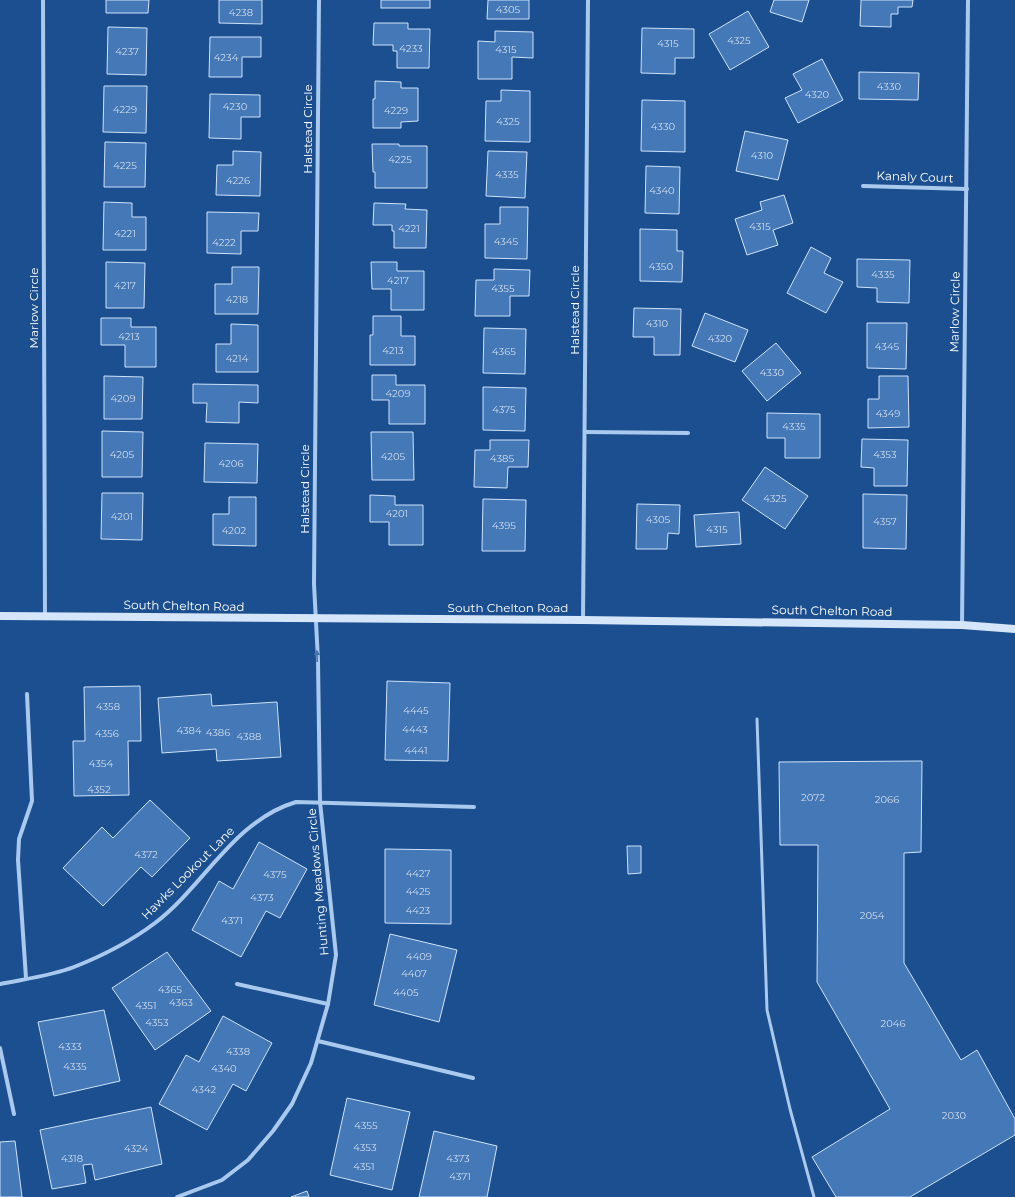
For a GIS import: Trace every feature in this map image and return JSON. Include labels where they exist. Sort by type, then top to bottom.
[{"type":"main road","name":"South Chelton Road","points":[[0,616],[582,620],[962,625],[1015,629]]},
{"type":"street","name":"Marlow Circle","points":[[43,0],[45,616]]},
{"type":"street","name":"Halstead Circle","points":[[316,619],[314,584],[319,0]]},
{"type":"street","name":"Halstead Circle","points":[[582,620],[588,0]]},
{"type":"street","name":"Marlow Circle","points":[[962,625],[968,0]]},
{"type":"street","name":"Kanaly Court","points":[[863,186],[967,189]]},
{"type":"street","points":[[584,432],[688,433]]},
{"type":"street","name":"Hunting Meadows Circle","points":[[176,1197],[222,1180],[248,1160],[274,1131],[292,1104],[311,1062],[328,1004],[336,955],[320,802],[316,619]]},
{"type":"street","points":[[26,978],[18,860],[19,839],[32,801],[27,694]]},
{"type":"street","name":"Hawks Lookout Lane","points":[[0,984],[73,967],[130,939],[155,923],[244,831],[263,816],[279,807],[296,802],[320,802],[474,807]]},
{"type":"street","points":[[237,984],[328,1004]]},
{"type":"street","points":[[318,1041],[473,1078]]},
{"type":"street","points":[[0,1048],[14,1114]]},
{"type":"lane","points":[[757,719],[767,1010],[790,1109],[814,1197]]},
{"type":"building","points":[[106,0],[149,0],[148,13],[106,13]]},
{"type":"building","points":[[219,0],[262,0],[262,24],[219,23]]},
{"type":"building","points":[[381,0],[430,0],[430,8],[381,8]]},
{"type":"building","points":[[488,0],[529,0],[529,19],[487,19]]},
{"type":"building","points":[[774,0],[809,0],[802,22],[770,12]]},
{"type":"building","points":[[861,0],[913,0],[912,7],[898,7],[898,14],[891,14],[891,27],[860,26]]},
{"type":"building","points":[[748,11],[769,47],[730,70],[709,34]]},
{"type":"building","points":[[374,23],[408,23],[408,29],[430,29],[429,68],[397,68],[397,51],[393,51],[393,45],[373,45]]},
{"type":"building","points":[[108,27],[147,28],[146,75],[107,74]]},
{"type":"building","points":[[642,28],[694,29],[694,58],[675,58],[675,74],[641,73]]},
{"type":"building","points":[[495,31],[533,32],[533,58],[512,57],[512,79],[478,79],[478,41],[495,42]]},
{"type":"building","points":[[210,37],[261,37],[261,57],[242,57],[242,77],[209,77]]},
{"type":"building","points":[[822,59],[843,100],[798,123],[785,98],[802,90],[793,74]]},
{"type":"building","points":[[859,72],[919,73],[918,100],[859,99]]},
{"type":"building","points":[[375,81],[401,82],[401,88],[418,88],[418,121],[401,122],[401,128],[373,128],[373,99],[375,99]]},
{"type":"building","points":[[104,86],[147,86],[146,133],[103,132]]},
{"type":"building","points":[[501,90],[530,91],[530,142],[485,141],[486,101],[501,101]]},
{"type":"building","points":[[210,94],[260,95],[260,117],[241,117],[241,139],[209,138]]},
{"type":"building","points":[[642,100],[685,101],[685,152],[641,151]]},
{"type":"building","points":[[745,131],[788,140],[778,180],[736,171]]},
{"type":"building","points":[[105,142],[146,143],[145,187],[104,187]]},
{"type":"building","points":[[372,144],[427,146],[427,188],[375,188]]},
{"type":"building","points":[[233,151],[261,152],[260,196],[216,195],[217,165],[233,165]]},
{"type":"building","points":[[488,151],[527,152],[525,198],[486,196]]},
{"type":"building","points":[[646,166],[680,167],[679,214],[645,213]]},
{"type":"building","points":[[784,195],[793,223],[773,230],[778,245],[747,255],[735,219],[762,210],[760,202]]},
{"type":"building","points":[[104,202],[132,203],[132,217],[146,217],[146,250],[103,250]]},
{"type":"building","points":[[374,203],[406,204],[405,209],[427,210],[426,248],[394,248],[394,231],[392,231],[392,225],[373,225]]},
{"type":"building","points":[[500,207],[528,207],[527,259],[485,258],[485,224],[500,224]]},
{"type":"building","points":[[207,212],[259,213],[258,231],[241,231],[241,254],[207,253]]},
{"type":"building","points":[[640,229],[677,230],[677,251],[683,251],[682,282],[640,281]]},
{"type":"building","points":[[811,247],[831,258],[824,273],[843,282],[826,313],[787,293]]},
{"type":"building","points":[[857,259],[910,260],[909,303],[877,302],[877,288],[857,287]]},
{"type":"building","points":[[106,262],[145,263],[144,308],[106,308]]},
{"type":"building","points":[[371,262],[397,262],[397,271],[424,271],[424,310],[391,310],[391,289],[372,289]]},
{"type":"building","points":[[232,267],[259,267],[258,314],[215,314],[215,284],[232,284]]},
{"type":"building","points":[[494,269],[530,270],[529,296],[510,296],[510,316],[475,316],[476,280],[494,280]]},
{"type":"building","points":[[634,308],[681,309],[680,355],[654,355],[654,337],[633,337]]},
{"type":"building","points":[[705,313],[748,330],[735,362],[692,346]]},
{"type":"building","points":[[373,316],[401,316],[401,336],[415,336],[415,365],[370,365],[370,335],[373,335]]},
{"type":"building","points":[[101,318],[131,318],[131,327],[156,327],[156,367],[125,367],[125,345],[101,345]]},
{"type":"building","points":[[867,323],[907,323],[906,369],[867,368]]},
{"type":"building","points":[[231,324],[258,325],[258,372],[216,372],[216,344],[231,344]]},
{"type":"building","points":[[484,328],[526,329],[525,374],[483,373]]},
{"type":"building","points":[[776,343],[801,373],[767,401],[742,371]]},
{"type":"building","points":[[372,375],[396,375],[396,385],[425,385],[425,424],[389,424],[389,400],[372,400]]},
{"type":"building","points":[[104,376],[143,377],[142,419],[104,419]]},
{"type":"building","points":[[879,376],[908,376],[909,427],[868,428],[868,399],[879,399]]},
{"type":"building","points":[[193,384],[258,385],[258,403],[239,402],[239,423],[206,422],[207,403],[193,403]]},
{"type":"building","points":[[483,387],[526,388],[525,431],[483,430]]},
{"type":"building","points":[[767,413],[820,414],[820,458],[785,458],[785,438],[767,438]]},
{"type":"building","points":[[102,431],[143,432],[142,477],[102,477]]},
{"type":"building","points":[[371,432],[413,432],[414,480],[372,480]]},
{"type":"building","points":[[862,439],[908,440],[907,486],[874,486],[874,468],[861,467]]},
{"type":"building","points":[[490,440],[529,440],[528,467],[508,467],[507,488],[474,487],[475,450],[490,450]]},
{"type":"building","points":[[205,443],[258,444],[257,483],[204,482]]},
{"type":"building","points":[[765,467],[808,496],[785,529],[742,500]]},
{"type":"building","points":[[102,493],[143,493],[142,540],[101,539]]},
{"type":"building","points":[[863,494],[907,495],[906,549],[863,548]]},
{"type":"building","points":[[370,495],[395,496],[395,505],[423,505],[423,545],[389,545],[389,522],[370,522]]},
{"type":"building","points":[[229,497],[256,497],[256,546],[213,545],[213,514],[229,514]]},
{"type":"building","points":[[483,499],[526,500],[525,551],[482,551]]},
{"type":"building","points":[[637,504],[680,505],[679,534],[668,533],[667,549],[636,549]]},
{"type":"building","points":[[739,512],[741,544],[696,547],[694,515]]},
{"type":"building","points":[[387,681],[450,683],[448,761],[385,760]]},
{"type":"building","points":[[140,686],[141,741],[128,741],[129,795],[74,796],[73,741],[85,741],[84,687]]},
{"type":"building","points":[[211,694],[212,706],[277,702],[281,757],[217,761],[216,749],[162,753],[158,698]]},
{"type":"building","points":[[922,761],[921,852],[904,853],[904,963],[961,1060],[977,1050],[1015,1119],[1015,1135],[910,1197],[836,1197],[812,1157],[890,1109],[817,982],[818,845],[780,845],[779,762]]},
{"type":"building","points":[[150,800],[190,838],[152,877],[141,867],[103,906],[63,868],[102,827],[113,838]]},
{"type":"building","points":[[259,842],[307,869],[280,918],[266,911],[241,957],[192,930],[219,881],[233,889]]},
{"type":"building","points":[[627,846],[641,846],[641,873],[628,874]]},
{"type":"building","points":[[385,849],[451,850],[451,924],[385,923]]},
{"type":"building","points":[[390,934],[457,950],[439,1022],[374,1005]]},
{"type":"building","points":[[167,952],[211,1011],[155,1050],[112,988]]},
{"type":"building","points":[[104,1010],[120,1081],[54,1096],[38,1022]]},
{"type":"building","points":[[223,1016],[272,1043],[246,1091],[233,1084],[207,1130],[159,1104],[186,1055],[199,1062]]},
{"type":"building","points":[[347,1098],[410,1112],[392,1190],[330,1175]]},
{"type":"building","points":[[151,1107],[162,1164],[95,1180],[92,1164],[83,1165],[86,1183],[52,1189],[40,1130]]},
{"type":"building","points":[[434,1131],[497,1146],[487,1197],[419,1197]]},
{"type":"building","points":[[15,1141],[22,1197],[0,1197],[0,1142]]},
{"type":"building","points":[[307,1191],[309,1197],[291,1197]]}]
